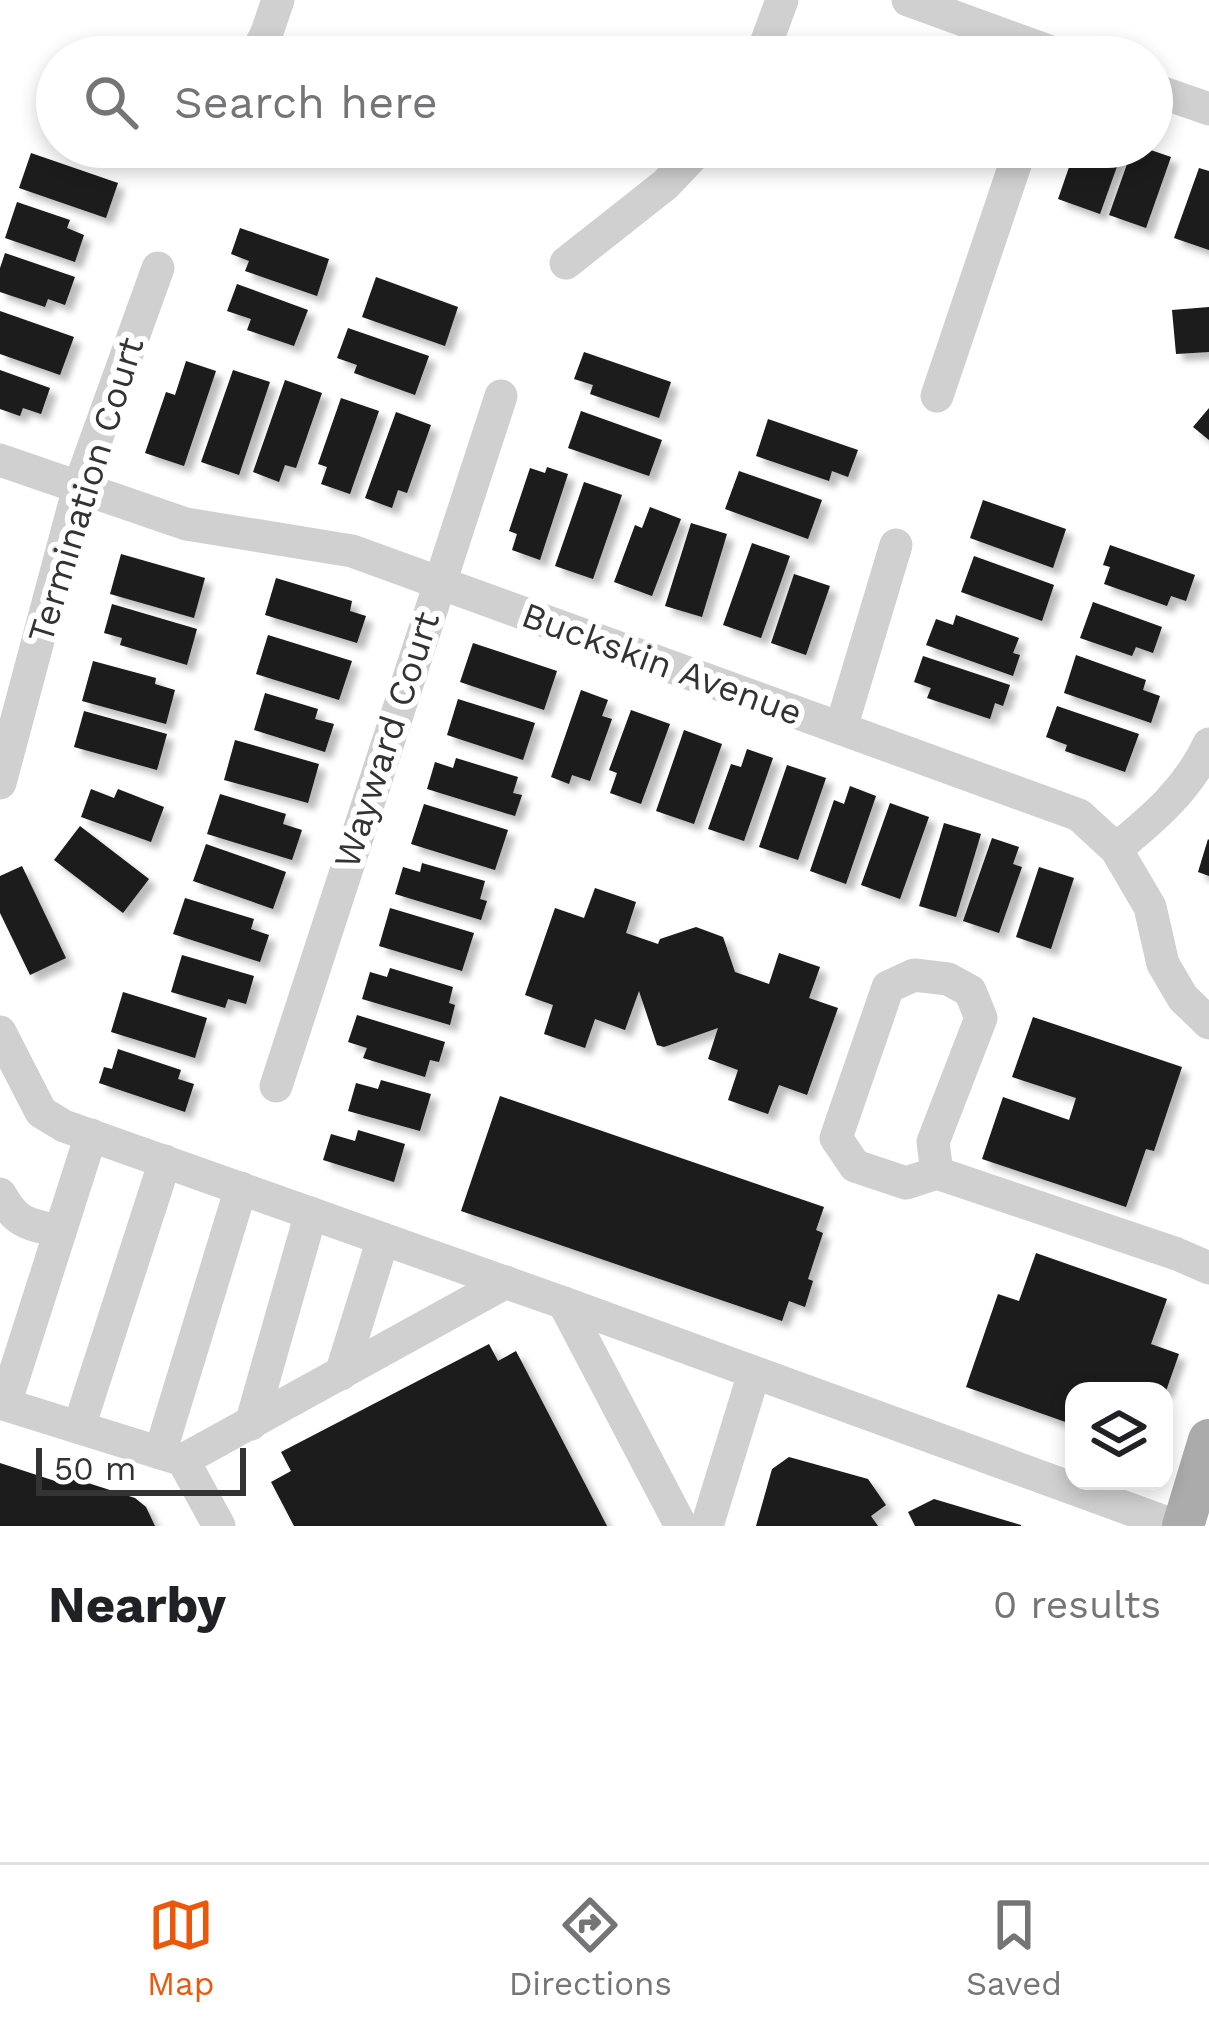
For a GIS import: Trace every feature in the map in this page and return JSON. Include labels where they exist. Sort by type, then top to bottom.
[{"type":"main road","points":[[1180,1526],[1209,1440]]},
{"type":"street","points":[[265,36],[278,0]]},
{"type":"street","points":[[769,36],[782,0]]},
{"type":"street","points":[[908,0],[1003,36]]},
{"type":"street","points":[[1173,96],[1209,109]]},
{"type":"street","points":[[566,263],[681,168]]},
{"type":"street","points":[[937,396],[1014,168]]},
{"type":"street","name":"Termination Court","points":[[0,783],[79,487],[158,268]]},
{"type":"street","name":"Wayward Court","points":[[276,1086],[501,396]]},
{"type":"street","name":"Buckskin Avenue","points":[[0,460],[186,524],[352,551],[1079,815],[1116,849],[1150,907],[1163,964],[1183,998],[1209,1023]]},
{"type":"street","points":[[842,728],[896,545]]},
{"type":"street","points":[[1116,849],[1164,810],[1209,744]]},
{"type":"street","points":[[937,1173],[933,1142],[981,1018],[970,991],[948,979],[914,975],[888,987],[836,1138],[855,1166],[907,1184],[937,1173],[1209,1268]]},
{"type":"street","points":[[0,1032],[40,1112],[51,1120],[754,1373],[1098,1512],[1180,1526]]},
{"type":"street","points":[[91,1135],[3,1404],[172,1456],[219,1526]]},
{"type":"street","points":[[79,1427],[165,1162]]},
{"type":"street","points":[[172,1456],[241,1188]]},
{"type":"street","points":[[0,1194],[12,1220],[60,1232]]},
{"type":"street","points":[[251,1424],[311,1214]]},
{"type":"street","points":[[341,1374],[383,1239]]},
{"type":"street","points":[[172,1456],[251,1424],[506,1282]]},
{"type":"street","points":[[564,1303],[681,1526]]},
{"type":"street","points":[[706,1526],[754,1373]]},
{"type":"building","points":[[31,153],[36,155],[36,168],[74,168],[118,183],[106,218],[19,188]]},
{"type":"building","points":[[1069,168],[1116,168],[1100,214],[1058,199]]},
{"type":"building","points":[[1126,168],[1167,168],[1146,228],[1109,215]]},
{"type":"building","points":[[1199,168],[1209,171],[1209,250],[1174,238]]},
{"type":"building","points":[[17,202],[70,220],[67,228],[84,235],[75,262],[5,238]]},
{"type":"building","points":[[240,228],[329,259],[317,296],[245,271],[249,261],[231,254]]},
{"type":"building","points":[[5,253],[75,277],[65,305],[48,299],[45,307],[0,292]]},
{"type":"building","points":[[376,277],[458,307],[445,346],[362,317]]},
{"type":"building","points":[[237,284],[308,310],[294,346],[247,330],[251,319],[227,311]]},
{"type":"building","points":[[1209,307],[1209,352],[1176,354],[1172,310]]},
{"type":"building","points":[[0,311],[74,337],[60,375],[0,354]]},
{"type":"building","points":[[348,328],[429,356],[415,395],[354,373],[357,365],[337,358]]},
{"type":"building","points":[[584,352],[671,382],[659,418],[590,394],[593,385],[574,379]]},
{"type":"building","points":[[186,361],[216,371],[184,466],[145,453],[166,392],[175,395]]},
{"type":"building","points":[[0,370],[50,388],[41,414],[23,408],[20,416],[0,409]]},
{"type":"building","points":[[233,370],[270,382],[239,475],[201,462]]},
{"type":"building","points":[[285,380],[322,393],[296,468],[285,465],[279,482],[253,472]]},
{"type":"building","points":[[341,398],[379,411],[350,494],[321,484],[327,467],[318,464]]},
{"type":"building","points":[[1209,408],[1209,440],[1193,427]]},
{"type":"building","points":[[581,411],[662,440],[649,476],[568,448]]},
{"type":"building","points":[[396,412],[431,425],[407,493],[398,490],[392,508],[365,498]]},
{"type":"building","points":[[768,419],[858,450],[848,477],[832,471],[829,481],[756,456]]},
{"type":"building","points":[[547,467],[568,474],[540,560],[512,550],[517,534],[509,531],[530,468],[545,473]]},
{"type":"building","points":[[739,471],[822,500],[808,539],[725,509]]},
{"type":"building","points":[[584,482],[622,495],[593,579],[555,566]]},
{"type":"building","points":[[983,500],[1066,529],[1053,568],[970,538]]},
{"type":"building","points":[[650,507],[681,519],[652,596],[614,582],[635,525],[642,528]]},
{"type":"building","points":[[691,523],[727,534],[702,617],[665,606]]},
{"type":"building","points":[[752,543],[790,556],[761,638],[723,625]]},
{"type":"building","points":[[1110,545],[1195,575],[1186,601],[1171,596],[1167,606],[1104,584],[1110,567],[1103,565]]},
{"type":"building","points":[[121,554],[205,578],[194,618],[110,594]]},
{"type":"building","points":[[974,556],[1054,585],[1042,621],[961,592]]},
{"type":"building","points":[[794,574],[830,586],[806,655],[771,643]]},
{"type":"building","points":[[276,578],[352,601],[350,611],[366,616],[357,643],[265,615]]},
{"type":"building","points":[[1093,602],[1162,627],[1153,653],[1136,647],[1132,656],[1080,638]]},
{"type":"building","points":[[112,604],[197,629],[187,665],[120,645],[122,638],[104,633]]},
{"type":"building","points":[[956,615],[1019,638],[1013,653],[1020,655],[1013,676],[926,645],[936,619],[953,625]]},
{"type":"building","points":[[268,635],[352,661],[339,700],[256,674]]},
{"type":"building","points":[[473,643],[557,671],[544,710],[460,682]]},
{"type":"building","points":[[1076,655],[1146,680],[1143,690],[1160,696],[1151,723],[1064,693]]},
{"type":"building","points":[[923,656],[1010,685],[1003,706],[995,703],[990,719],[927,698],[931,688],[914,682]]},
{"type":"building","points":[[93,661],[156,678],[155,684],[175,690],[166,724],[82,701]]},
{"type":"building","points":[[581,690],[608,700],[602,716],[612,719],[590,781],[572,775],[569,784],[551,777]]},
{"type":"building","points":[[265,693],[318,709],[315,719],[334,724],[325,752],[254,730]]},
{"type":"building","points":[[458,699],[535,723],[523,760],[447,735]]},
{"type":"building","points":[[1057,706],[1139,734],[1125,772],[1065,751],[1067,745],[1046,737]]},
{"type":"building","points":[[631,710],[670,724],[641,804],[610,793],[617,773],[609,770]]},
{"type":"building","points":[[84,711],[167,734],[157,770],[74,747]]},
{"type":"building","points":[[684,730],[722,744],[694,824],[656,811]]},
{"type":"building","points":[[235,740],[319,764],[308,803],[224,780]]},
{"type":"building","points":[[747,749],[773,758],[744,841],[708,829],[731,764],[741,767]]},
{"type":"building","points":[[456,758],[518,777],[513,793],[522,795],[515,816],[427,789],[435,762],[453,768]]},
{"type":"building","points":[[787,765],[826,778],[798,860],[759,847]]},
{"type":"building","points":[[850,786],[876,796],[846,884],[810,871],[834,800],[844,804]]},
{"type":"building","points":[[91,789],[114,798],[118,789],[164,807],[151,842],[81,817]]},
{"type":"building","points":[[220,794],[286,814],[283,824],[302,830],[292,860],[207,834]]},
{"type":"building","points":[[890,803],[929,817],[900,899],[861,885]]},
{"type":"building","points":[[424,804],[508,830],[495,870],[411,844]]},
{"type":"building","points":[[944,823],[981,834],[956,917],[919,906]]},
{"type":"building","points":[[80,826],[149,879],[123,913],[54,860]]},
{"type":"building","points":[[992,838],[1019,847],[1013,864],[1022,867],[999,933],[963,921]]},
{"type":"building","points":[[1209,840],[1209,876],[1198,872]]},
{"type":"building","points":[[206,844],[286,872],[273,909],[193,881]]},
{"type":"building","points":[[422,863],[485,881],[480,899],[487,901],[481,920],[395,894],[403,867],[420,872]]},
{"type":"building","points":[[22,866],[66,958],[30,975],[0,913],[0,876]]},
{"type":"building","points":[[1039,867],[1074,878],[1051,949],[1016,937]]},
{"type":"building","points":[[595,888],[636,902],[626,933],[658,944],[660,939],[696,927],[723,937],[735,972],[769,984],[779,953],[820,967],[809,998],[838,1008],[807,1095],[779,1085],[768,1114],[728,1100],[738,1070],[708,1059],[718,1028],[664,1047],[657,1045],[639,991],[625,1030],[595,1019],[585,1048],[544,1034],[553,1005],[525,995],[555,908],[584,918]]},
{"type":"building","points":[[185,898],[254,919],[251,929],[269,935],[260,962],[173,934]]},
{"type":"building","points":[[390,908],[474,933],[462,971],[379,946]]},
{"type":"building","points":[[182,955],[254,976],[246,1004],[228,999],[225,1008],[171,992]]},
{"type":"building","points":[[390,968],[453,987],[450,1025],[362,999],[370,972],[387,977]]},
{"type":"building","points":[[123,992],[207,1018],[195,1058],[111,1032]]},
{"type":"building","points":[[357,1015],[445,1042],[439,1062],[430,1060],[425,1077],[363,1058],[367,1048],[348,1042]]},
{"type":"building","points":[[1033,1017],[1182,1067],[1154,1151],[1146,1149],[1126,1207],[982,1159],[1003,1097],[1069,1120],[1076,1098],[1012,1077]]},
{"type":"building","points":[[118,1049],[181,1070],[178,1079],[194,1084],[185,1112],[99,1083],[104,1067],[112,1069]]},
{"type":"building","points":[[381,1080],[431,1094],[420,1131],[348,1111],[356,1083],[378,1089]]},
{"type":"building","points":[[500,1096],[824,1207],[816,1230],[823,1233],[808,1279],[813,1281],[805,1307],[789,1301],[782,1321],[461,1211]]},
{"type":"building","points":[[358,1130],[405,1144],[394,1182],[323,1160],[331,1134],[355,1141]]},
{"type":"building","points":[[1036,1253],[1167,1299],[1151,1344],[1179,1354],[1169,1382],[1065,1382],[1065,1422],[966,1387],[998,1294],[1019,1301]]},
{"type":"building","points":[[489,1344],[498,1361],[516,1351],[607,1526],[294,1526],[271,1482],[291,1471],[281,1452]]},
{"type":"building","points":[[789,1457],[868,1479],[886,1505],[871,1516],[878,1526],[756,1526],[772,1469]]},
{"type":"building","points":[[0,1463],[55,1481],[66,1476],[135,1498],[146,1507],[155,1526],[0,1526]]},
{"type":"building","points":[[934,1499],[1021,1526],[915,1526],[908,1512]]}]
